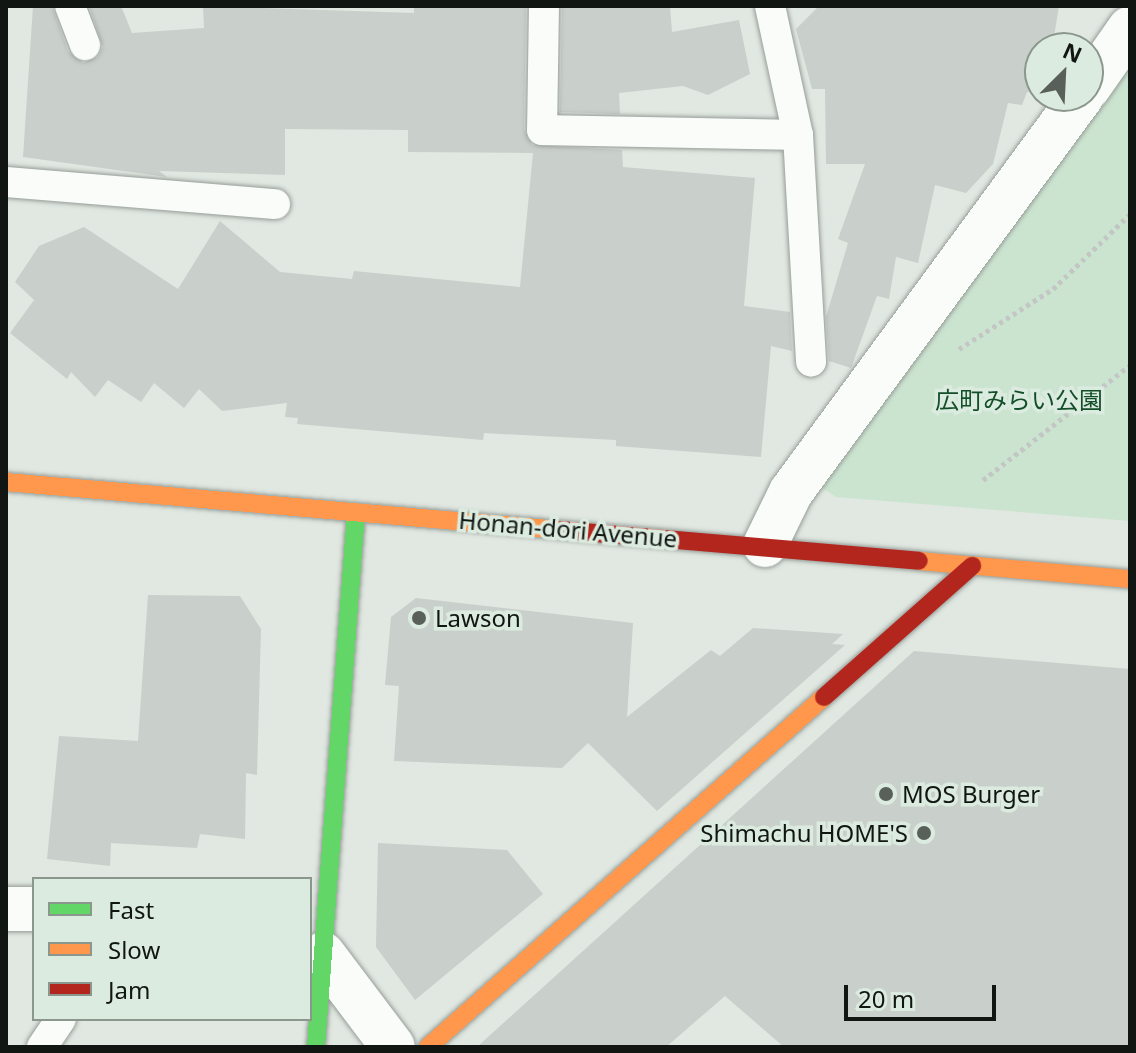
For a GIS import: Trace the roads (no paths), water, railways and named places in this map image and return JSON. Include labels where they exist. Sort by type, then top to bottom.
[{"type":"street","points":[[1104,65],[1130,28]]},
{"type":"street","points":[[765,545],[791,492],[1070,112]]},
{"type":"street","name":"Honan-dori Avenue","points":[[6,482],[765,545],[1130,579]]},
{"type":"street","points":[[316,1047],[323,954],[317,896],[356,512]]},
{"type":"street","points":[[428,1047],[972,566]]},
{"type":"street","points":[[6,909],[32,909]]},
{"type":"street","points":[[323,954],[393,1047]]},
{"type":"lane","points":[[70,6],[85,45]]},
{"type":"lane","points":[[544,6],[542,130],[798,135]]},
{"type":"lane","points":[[770,6],[798,135],[811,362]]},
{"type":"lane","points":[[6,181],[275,204]]},
{"type":"lane","points":[[42,1047],[60,1021]]},
{"type":"place","name":"Lawson","points":[[419,618]]},
{"type":"place","name":"MOS Burger","points":[[886,794]]},
{"type":"place","name":"Shimachu HOME'S","points":[[924,833]]},
{"type":"park label","name":"広町みらい公園","points":[[1019,400]]}]
